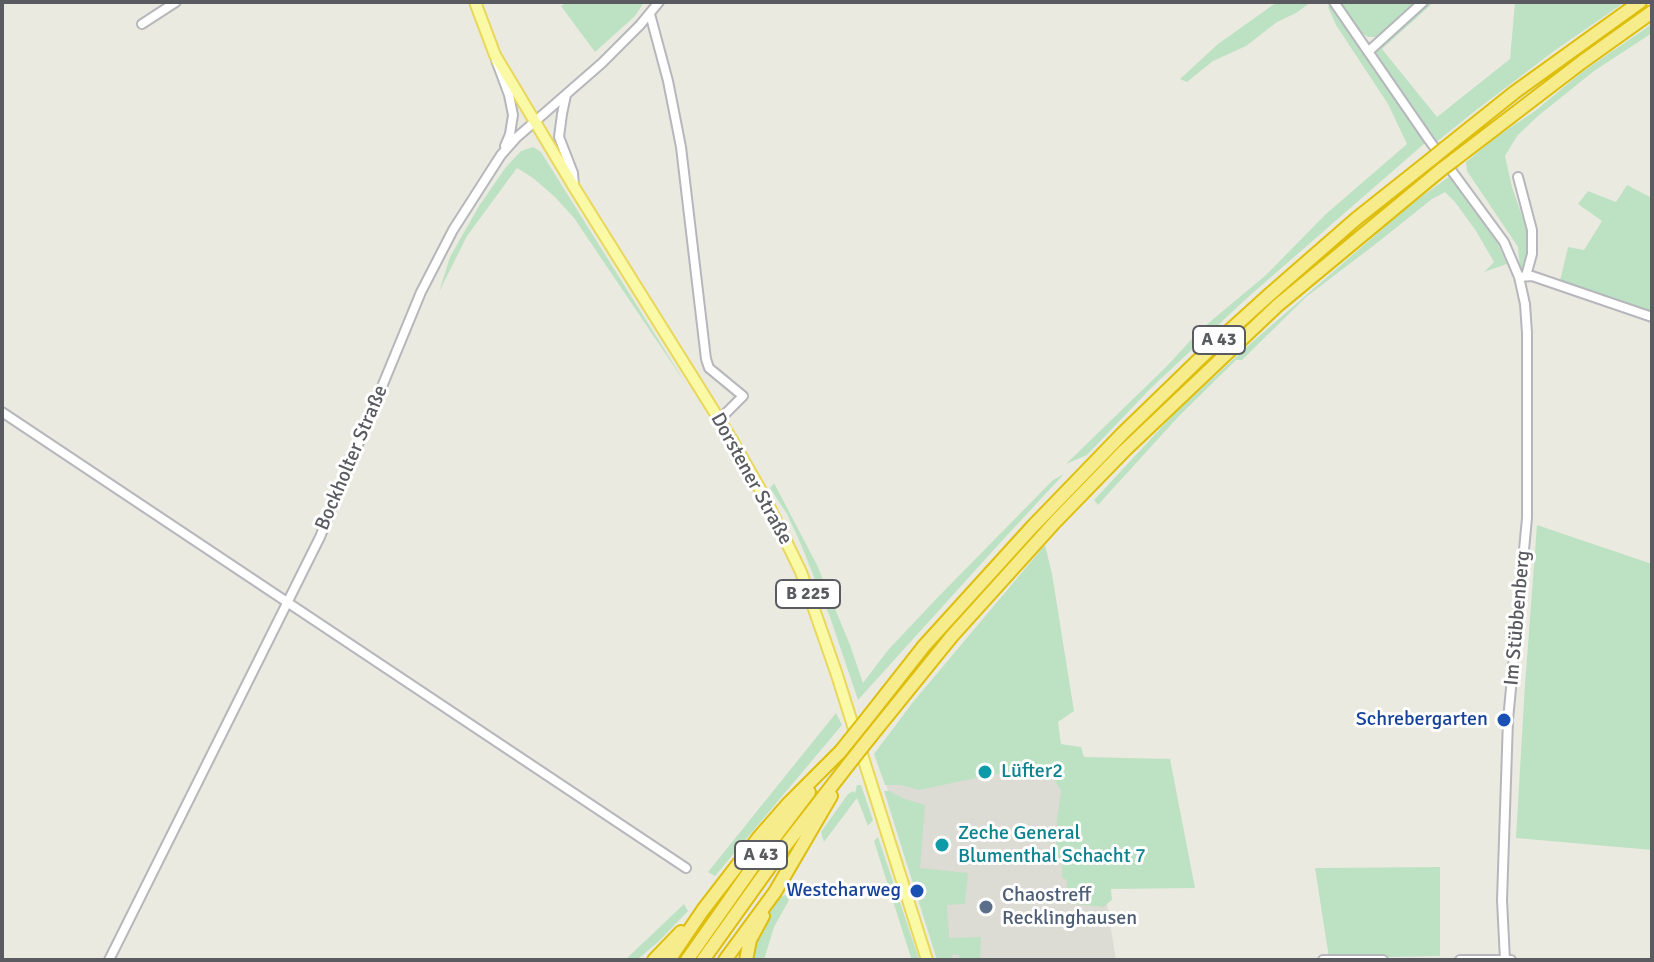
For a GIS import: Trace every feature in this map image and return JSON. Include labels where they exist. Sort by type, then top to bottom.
[{"type":"highway","name":"A 43","points":[[687,960],[761,855],[924,646],[1122,434],[1206,352],[1356,219],[1515,92],[1640,2]]},
{"type":"highway","name":"A 43","points":[[703,960],[778,855],[952,636],[1125,450],[1278,305],[1442,169],[1569,71],[1652,12]]},
{"type":"highway","points":[[669,960],[760,836],[840,752]]},
{"type":"highway","points":[[725,960],[775,892],[848,765]]},
{"type":"highway","points":[[746,960],[750,940],[775,892]]},
{"type":"highway","points":[[654,960],[703,910]]},
{"type":"main road","name":"B 225","points":[[475,2],[495,55],[534,122]]},
{"type":"main road","name":"Dorstener Straße","points":[[534,122],[719,420],[765,498],[801,572],[836,672],[927,960]]},
{"type":"street","points":[[142,24],[176,2]]},
{"type":"street","name":"Bockholter Straße","points":[[109,960],[320,537],[421,292],[453,230],[501,155],[516,138],[602,63],[659,2]]},
{"type":"street","name":"Im Stübbenberg","points":[[1334,2],[1504,242],[1522,276],[1527,333],[1527,518],[1508,720],[1502,900],[1507,960]]},
{"type":"street","points":[[1369,51],[1423,2]]},
{"type":"street","points":[[650,14],[681,147],[706,359],[709,368],[743,396],[719,420]]},
{"type":"street","points":[[495,55],[513,115],[510,134],[501,155]]},
{"type":"street","points":[[567,94],[559,137],[573,173],[574,187]]},
{"type":"street","name":"Im Stübbenberg","points":[[1518,177],[1532,230],[1532,254],[1522,276]]},
{"type":"street","points":[[1522,276],[1532,276],[1652,317]]},
{"type":"street","points":[[2,412],[686,868]]},
{"type":"street","points":[[1323,960],[1383,960]]},
{"type":"street","points":[[1460,960],[1507,960]]},
{"type":"shaded area","name":"Zeche General Blumenthal Schacht 7","points":[[1083,757],[1116,960],[939,960],[880,764]]},
{"type":"green space","points":[[567,2],[644,2],[635,16],[595,52],[561,6]]},
{"type":"green space","points":[[1277,2],[1311,2],[1277,22],[1246,46],[1213,61],[1187,82],[1180,79],[1218,44]]},
{"type":"green space","points":[[1338,2],[1419,2],[1377,37],[1368,37],[1360,32]]},
{"type":"green space","points":[[1427,2],[1434,2],[1382,49],[1437,117],[1510,59],[1515,2],[1625,2],[1554,51],[1434,144],[1371,51]]},
{"type":"green space","points":[[1331,5],[1425,143],[1247,298],[1151,388],[1087,455],[1066,464],[1199,331],[1266,275],[1326,214],[1407,144],[1388,104],[1336,25],[1328,7]]},
{"type":"green space","points":[[1652,24],[1652,33],[1594,71],[1538,116],[1517,136],[1505,156],[1529,236],[1529,265],[1520,270],[1518,247],[1467,171],[1466,162],[1582,72]]},
{"type":"green space","points":[[533,147],[541,152],[686,384],[574,218],[555,197],[517,168],[467,236],[439,292],[450,257],[479,206],[506,167],[521,151]]},
{"type":"green space","points":[[1450,176],[1497,242],[1507,264],[1484,272],[1494,262],[1476,231],[1445,192],[1432,199],[1306,297],[1242,360],[1236,360],[1178,417],[1098,505],[1094,500],[1173,415],[1250,344],[1410,205]]},
{"type":"green space","points":[[1627,185],[1652,198],[1652,312],[1560,281],[1568,247],[1584,250],[1602,221],[1578,204],[1588,191],[1616,202]]},
{"type":"green space","points":[[1064,474],[858,700],[800,542],[770,488],[774,483],[817,565],[863,683],[888,650],[939,596],[1053,480]]},
{"type":"green space","points":[[1537,525],[1652,564],[1652,850],[1516,838]]},
{"type":"green space","points":[[1045,545],[1074,711],[1058,722],[1061,744],[1081,747],[1084,757],[1170,759],[1195,888],[1111,889],[1112,900],[1103,907],[1066,903],[1067,880],[1062,878],[1062,864],[1056,862],[1061,791],[1054,779],[995,774],[919,790],[885,785],[874,754],[913,702]]},
{"type":"green space","points":[[836,713],[842,725],[715,876],[708,872]]},
{"type":"green space","points":[[857,785],[861,785],[873,820],[868,826],[857,798],[824,842],[821,832],[848,794],[855,793]]},
{"type":"green space","points":[[884,791],[925,805],[920,868],[968,873],[965,904],[947,905],[949,938],[981,937],[980,960],[959,960],[959,955],[953,954],[951,960],[937,960]]},
{"type":"green space","points":[[878,837],[919,959],[911,958],[874,841]]},
{"type":"green space","points":[[1440,867],[1440,956],[1329,958],[1315,868]]},
{"type":"green space","points":[[786,895],[788,902],[774,927],[764,960],[752,960],[754,946],[766,917],[781,896]]},
{"type":"green space","points":[[684,904],[688,911],[659,941],[637,960],[625,960]]},
{"type":"place","name":"Schrebergarten","points":[[1504,720]]},
{"type":"place","name":"Lüfter2","points":[[985,772]]},
{"type":"place","name":"Zeche General Blumenthal Schacht 7","points":[[942,845]]},
{"type":"place","name":"Westcharweg","points":[[917,891]]},
{"type":"place","name":"Chaostreff Recklinghausen","points":[[986,907]]}]
